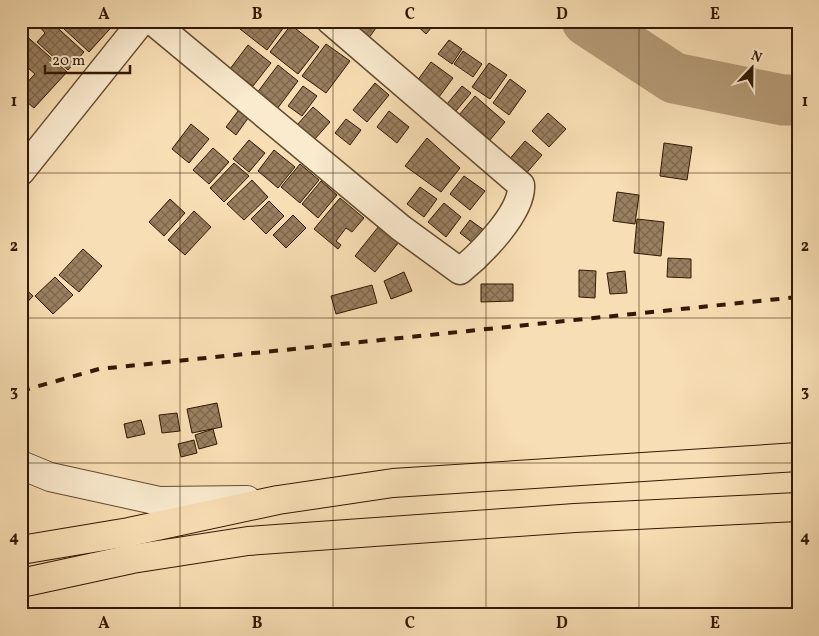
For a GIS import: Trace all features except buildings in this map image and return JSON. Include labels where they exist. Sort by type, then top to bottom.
[{"type":"main road","points":[[21,550],[129,532],[278,500],[393,484],[798,457]]},
{"type":"main road","points":[[21,582],[132,559],[248,541],[575,518],[798,507]]},
{"type":"street","points":[[21,172],[142,21]]},
{"type":"street","points":[[152,21],[401,228],[460,270],[482,253],[506,222],[522,195],[521,185],[330,21]]},
{"type":"street","points":[[21,465],[50,477],[159,501],[278,500]]},
{"type":"waterway","points":[[587,21],[674,78],[783,100],[798,100]]},
{"type":"railway","points":[[21,391],[99,369],[798,297]]}]
